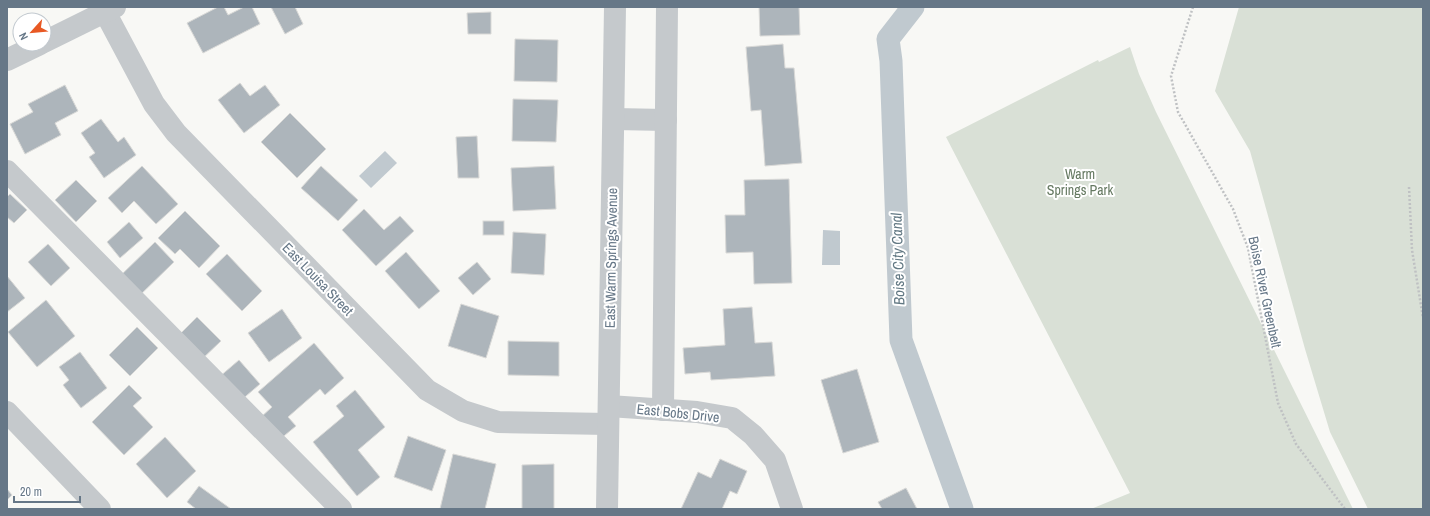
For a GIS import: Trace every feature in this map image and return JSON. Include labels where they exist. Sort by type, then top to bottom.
[{"type":"street","name":"East Warm Springs Avenue","points":[[607,509],[615,7]]},
{"type":"street","points":[[663,410],[668,7]]},
{"type":"street","points":[[52,38],[110,10]]},
{"type":"street","name":"East Louisa Street","points":[[110,10],[154,104],[176,133],[427,390],[463,411],[498,422],[609,415]]},
{"type":"street","points":[[7,60],[24,52]]},
{"type":"street","points":[[614,119],[666,120]]},
{"type":"street","points":[[7,171],[341,509]]},
{"type":"street","name":"East Bobs Drive","points":[[609,415],[663,410],[697,412],[732,418],[753,435],[775,460],[792,509]]},
{"type":"street","points":[[7,412],[100,509]]},
{"type":"path","name":"Boise River Greenbelt","points":[[1193,7],[1171,76],[1178,112],[1233,209],[1248,248],[1278,403],[1296,444],[1345,509]]},
{"type":"path","points":[[1409,187],[1412,250],[1423,318]]},
{"type":"green space","points":[[1239,7],[1423,7],[1423,509],[1368,509],[1330,432],[1305,349],[1250,151],[1215,91]]},
{"type":"green space","name":"Warm Springs Park","points":[[1130,47],[1139,74],[1156,112],[1353,509],[1091,509],[1130,493],[946,137],[1098,60],[1099,62]]},
{"type":"shaded area","points":[[385,151],[397,163],[371,188],[359,176]]},
{"type":"shaded area","points":[[823,230],[840,231],[840,265],[822,265]]},
{"type":"building","points":[[218,7],[224,7],[228,15],[244,7],[252,7],[260,24],[203,53],[187,23]]},
{"type":"building","points":[[271,7],[295,7],[303,24],[285,34]]},
{"type":"building","points":[[759,7],[799,7],[800,35],[760,36]]},
{"type":"building","points":[[491,12],[491,34],[468,34],[467,13]]},
{"type":"building","points":[[515,39],[558,40],[557,82],[514,81]]},
{"type":"building","points":[[783,44],[785,68],[794,68],[802,163],[765,166],[761,110],[751,111],[746,47]]},
{"type":"building","points":[[240,83],[250,96],[265,85],[280,105],[244,133],[218,100]]},
{"type":"building","points":[[65,85],[78,111],[55,123],[61,135],[25,154],[10,124],[33,112],[28,104]]},
{"type":"building","points":[[513,99],[558,100],[556,142],[512,141]]},
{"type":"building","points":[[290,113],[326,149],[297,178],[261,142]]},
{"type":"building","points":[[101,119],[118,142],[124,137],[136,155],[104,178],[89,157],[95,153],[81,133]]},
{"type":"building","points":[[477,136],[479,178],[458,178],[456,137]]},
{"type":"building","points":[[142,166],[178,204],[156,224],[134,201],[122,213],[108,198]]},
{"type":"building","points":[[321,166],[358,200],[338,221],[301,188]]},
{"type":"building","points":[[554,166],[556,209],[513,211],[511,168]]},
{"type":"building","points":[[789,179],[792,283],[754,284],[753,252],[726,253],[725,215],[745,215],[744,180]]},
{"type":"building","points":[[76,180],[97,201],[76,222],[55,200]]},
{"type":"building","points":[[10,194],[27,210],[14,223],[7,217],[7,197]]},
{"type":"building","points":[[364,209],[384,230],[400,216],[414,231],[376,266],[342,230]]},
{"type":"building","points":[[185,211],[220,246],[199,268],[180,249],[175,254],[158,238]]},
{"type":"building","points":[[483,221],[504,221],[504,235],[483,235]]},
{"type":"building","points":[[129,222],[143,238],[120,258],[107,242]]},
{"type":"building","points":[[513,232],[546,234],[544,275],[511,273]]},
{"type":"building","points":[[155,242],[174,262],[136,299],[117,279]]},
{"type":"building","points":[[48,244],[70,268],[51,286],[28,262]]},
{"type":"building","points":[[406,252],[440,291],[419,309],[385,271]]},
{"type":"building","points":[[227,254],[262,291],[242,311],[206,274]]},
{"type":"building","points":[[477,262],[491,279],[473,295],[458,278]]},
{"type":"building","points":[[7,276],[25,298],[7,312]]},
{"type":"building","points":[[46,300],[75,336],[37,367],[8,332]]},
{"type":"building","points":[[461,304],[499,316],[486,358],[448,346]]},
{"type":"building","points":[[752,307],[755,343],[772,342],[775,376],[711,380],[710,372],[685,374],[683,348],[725,345],[723,309]]},
{"type":"building","points":[[282,309],[302,338],[269,362],[248,333]]},
{"type":"building","points":[[197,317],[221,341],[200,361],[177,337]]},
{"type":"building","points":[[137,327],[158,348],[130,376],[109,355]]},
{"type":"building","points":[[508,341],[559,342],[559,376],[508,375]]},
{"type":"building","points":[[314,343],[344,378],[325,395],[320,389],[288,417],[296,426],[279,440],[260,418],[272,407],[258,392]]},
{"type":"building","points":[[80,352],[107,388],[81,408],[63,385],[69,380],[59,367]]},
{"type":"building","points":[[239,360],[260,384],[239,402],[218,378]]},
{"type":"building","points":[[857,369],[879,442],[843,453],[821,380]]},
{"type":"building","points":[[129,385],[142,398],[133,406],[153,427],[124,455],[92,422]]},
{"type":"building","points":[[355,390],[385,427],[358,450],[380,477],[357,496],[313,442],[344,416],[336,406]]},
{"type":"building","points":[[408,436],[446,450],[432,491],[394,477]]},
{"type":"building","points":[[165,437],[196,471],[167,498],[136,464]]},
{"type":"building","points":[[453,454],[496,464],[485,509],[440,509]]},
{"type":"building","points":[[720,459],[747,471],[737,494],[730,491],[722,509],[681,509],[698,472],[711,478]]},
{"type":"building","points":[[554,464],[554,509],[522,509],[522,465]]},
{"type":"building","points":[[199,486],[231,509],[196,509],[187,502]]},
{"type":"building","points":[[906,488],[917,509],[882,509],[878,502]]},
{"type":"building","points":[[7,489],[12,495],[7,500]]},
{"type":"waterway","name":"Boise City Canal","points":[[913,7],[888,39],[891,61],[901,340],[962,509]]}]
